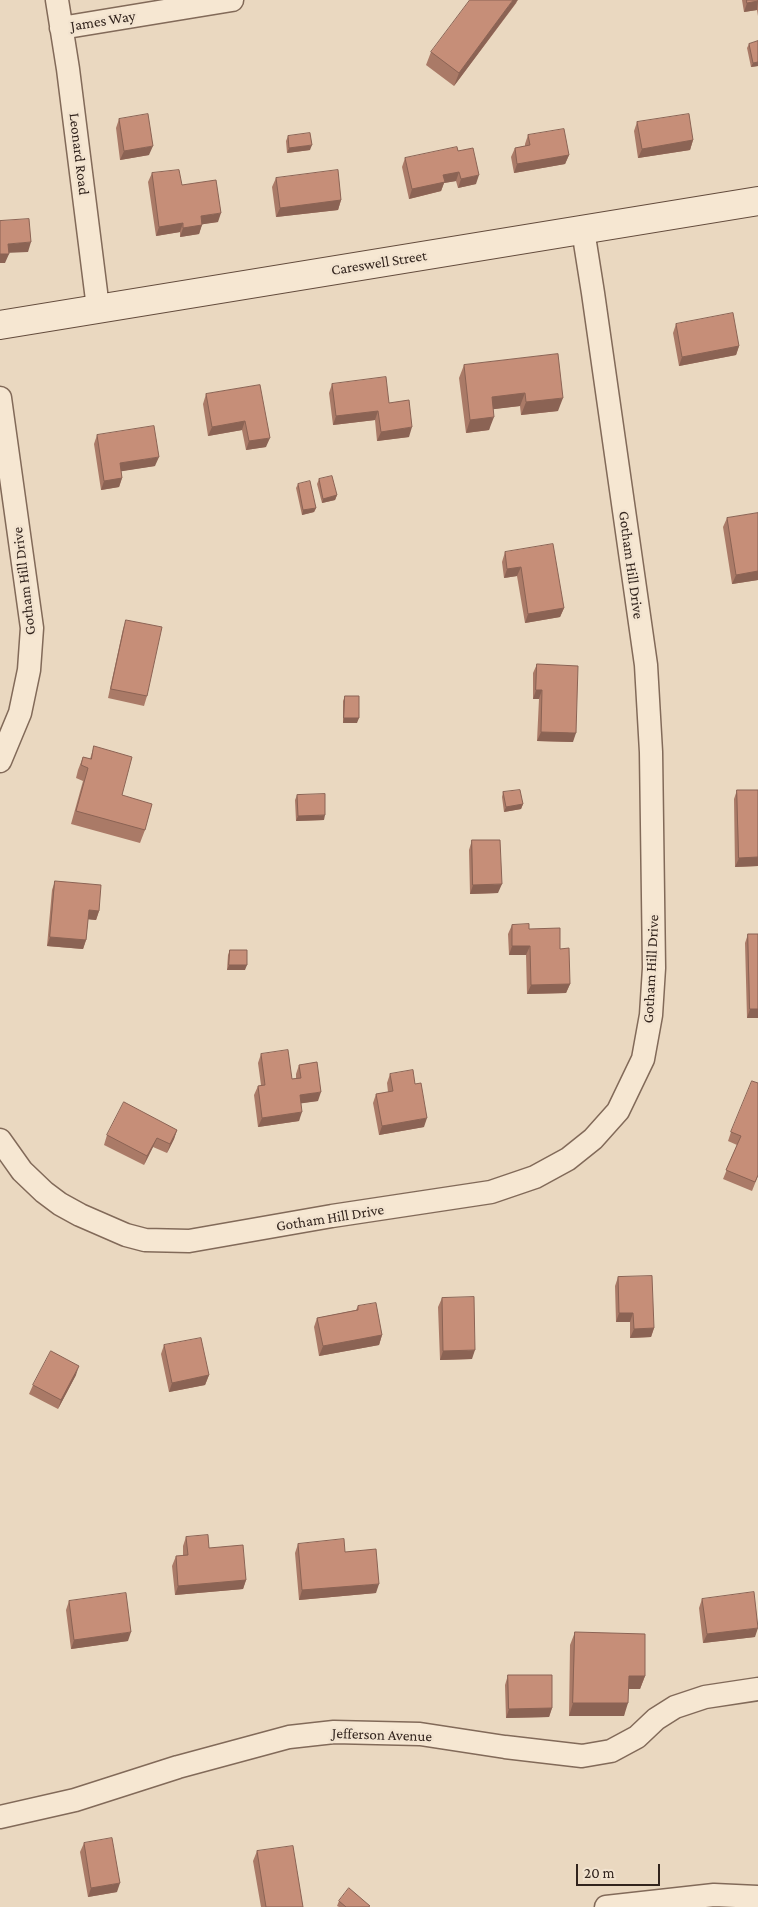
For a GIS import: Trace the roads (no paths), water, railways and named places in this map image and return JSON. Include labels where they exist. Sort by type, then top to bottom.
[{"type":"main road","name":"Careswell Street","points":[[0,325],[758,201]]},
{"type":"street","name":"Leonard Road","points":[[57,0],[70,79],[98,308]]},
{"type":"street","name":"James Way","points":[[61,28],[232,0]]},
{"type":"street","name":"Gotham Hill Drive","points":[[0,1140],[22,1171],[44,1192],[80,1215],[126,1235],[145,1240],[189,1241],[332,1216],[491,1192],[535,1177],[568,1159],[593,1139],[618,1112],[642,1058],[651,1015],[654,968],[651,752],[646,665],[583,230]]},
{"type":"street","name":"Gotham Hill Drive","points":[[0,398],[32,628],[29,670],[20,713],[0,761]]},
{"type":"street","name":"Jefferson Avenue","points":[[0,1817],[75,1800],[178,1767],[289,1737],[334,1732],[420,1734],[504,1747],[582,1756],[611,1750],[637,1737],[656,1719],[675,1707],[705,1697],[758,1689]]},
{"type":"street","points":[[606,1907],[714,1895],[758,1897]]}]
